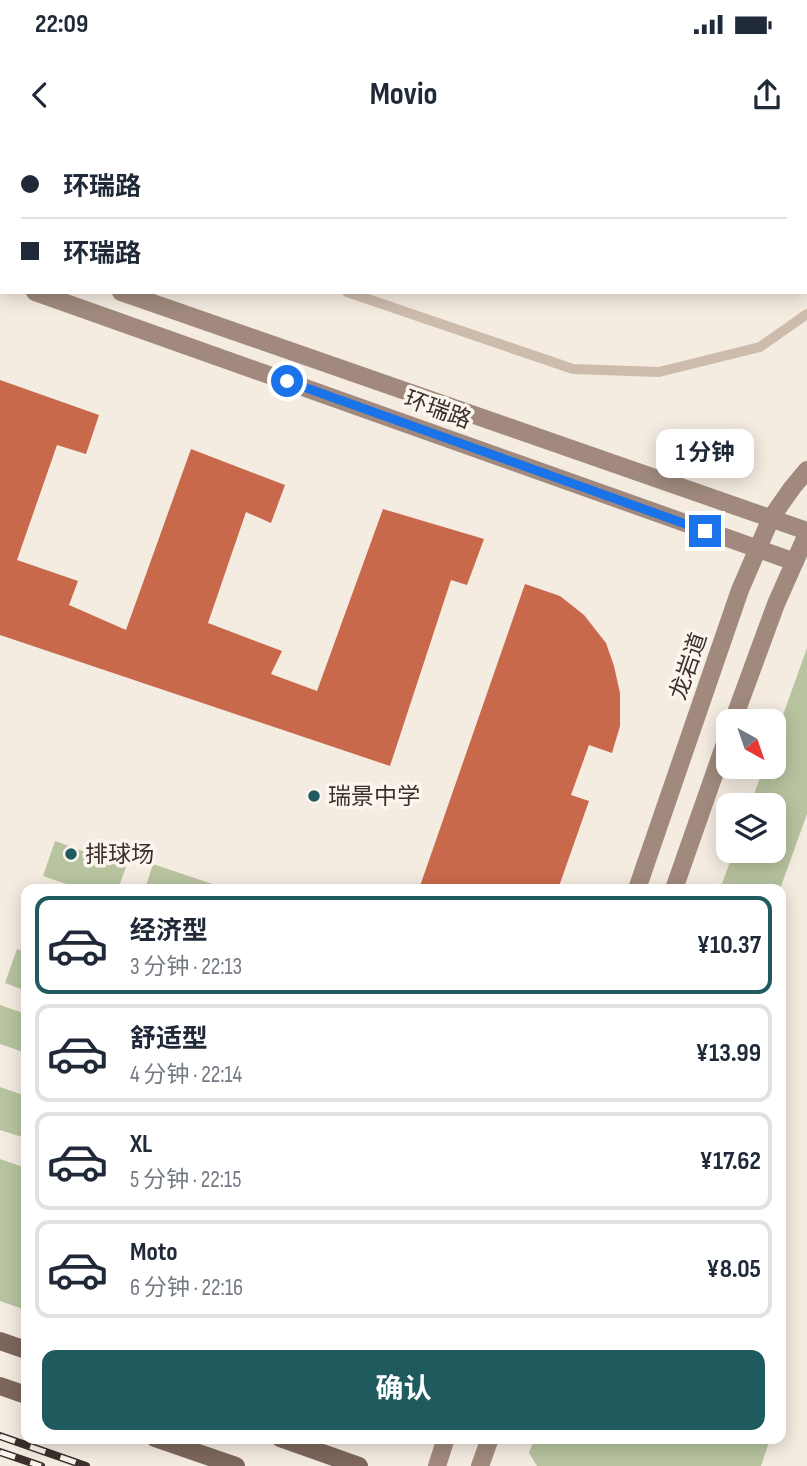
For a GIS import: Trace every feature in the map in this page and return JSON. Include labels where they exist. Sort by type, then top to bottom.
[{"type":"main road","name":"环瑞路","points":[[41,294],[795,562],[807,533],[771,518],[127,294]]},
{"type":"main road","name":"龙岩道","points":[[639,884],[740,590],[771,518],[807,470]]},
{"type":"main road","points":[[737,709],[776,604],[795,562]]},
{"type":"main road","points":[[676,884],[716,769]]},
{"type":"main road","points":[[0,1341],[21,1348]]},
{"type":"main road","points":[[0,1385],[21,1393]]},
{"type":"main road","points":[[172,1444],[236,1466]]},
{"type":"main road","points":[[297,1444],[359,1466]]},
{"type":"main road","points":[[481,1466],[488,1444]]},
{"type":"lane","points":[[353,294],[573,369],[659,372],[760,347],[807,314]]},
{"type":"green space","points":[[807,648],[807,814],[782,884],[722,884],[730,863],[786,863],[786,793],[754,793],[760,779],[786,779],[785,709]]},
{"type":"green space","name":"排球场","points":[[55,841],[126,867],[120,884],[66,884],[43,876]]},
{"type":"green space","points":[[153,864],[212,884],[147,884]]},
{"type":"green space","points":[[17,949],[21,950],[21,989],[5,983]]},
{"type":"green space","points":[[0,1005],[21,1012],[21,1051],[0,1044]]},
{"type":"green space","points":[[0,1087],[21,1094],[21,1137],[0,1130]]},
{"type":"green space","points":[[0,1159],[21,1166],[21,1308],[0,1301]]},
{"type":"green space","points":[[532,1444],[768,1444],[761,1466],[537,1466],[529,1453]]},
{"type":"building","points":[[0,380],[99,415],[86,454],[57,445],[17,560],[78,581],[69,605],[126,630],[191,449],[285,485],[271,523],[246,512],[208,623],[282,651],[271,674],[317,691],[383,509],[484,539],[467,585],[451,580],[390,766],[0,635]]},
{"type":"building","points":[[525,584],[560,596],[584,615],[606,643],[620,693],[620,726],[612,753],[589,745],[571,795],[589,801],[560,884],[421,884]]},
{"type":"railway","points":[[0,1436],[21,1443]]},
{"type":"railway","points":[[23,1444],[86,1466]]},
{"type":"railway","points":[[0,1452],[41,1466]]},
{"type":"place","name":"瑞景中学","points":[[314,796]]},
{"type":"place","name":"排球场","points":[[71,854]]},
{"type":"route","points":[[287,381],[705,531]]}]
